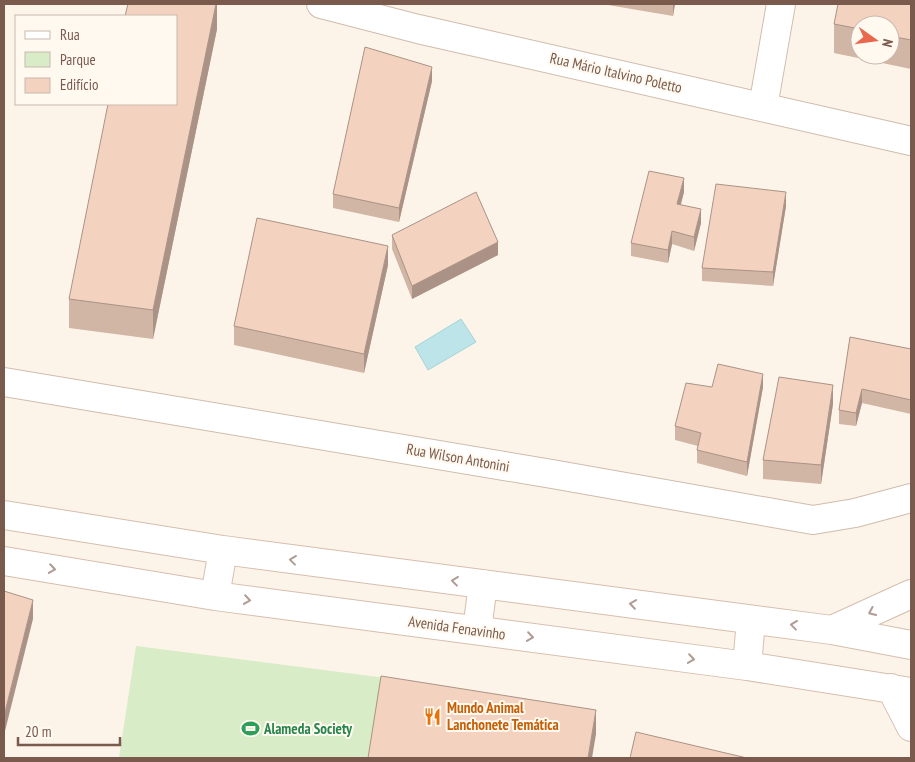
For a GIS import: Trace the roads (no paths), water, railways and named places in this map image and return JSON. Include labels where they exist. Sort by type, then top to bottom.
[{"type":"street","name":"Rua Mário Italvino Poletto","points":[[321,4],[428,31],[911,141]]},
{"type":"street","points":[[763,107],[781,4]]},
{"type":"street","name":"Rua Wilson Antonini","points":[[4,382],[813,520],[855,513],[911,498]]},
{"type":"street","points":[[4,515],[223,550],[832,630],[911,645]]},
{"type":"street","points":[[215,596],[223,550]]},
{"type":"street","name":"Avenida Fenavinho","points":[[4,561],[215,596],[747,666],[901,690]]},
{"type":"street","points":[[477,630],[483,584]]},
{"type":"street","points":[[832,630],[911,594]]},
{"type":"street","points":[[747,666],[751,620]]},
{"type":"street","points":[[901,690],[911,728]]},
{"type":"water","points":[[461,319],[476,342],[428,370],[415,347]]},
{"type":"place","name":"Mundo Animal Lanchonete Temática","points":[[433,717]]},
{"type":"place","name":"Alameda Society","points":[[250,729]]}]
